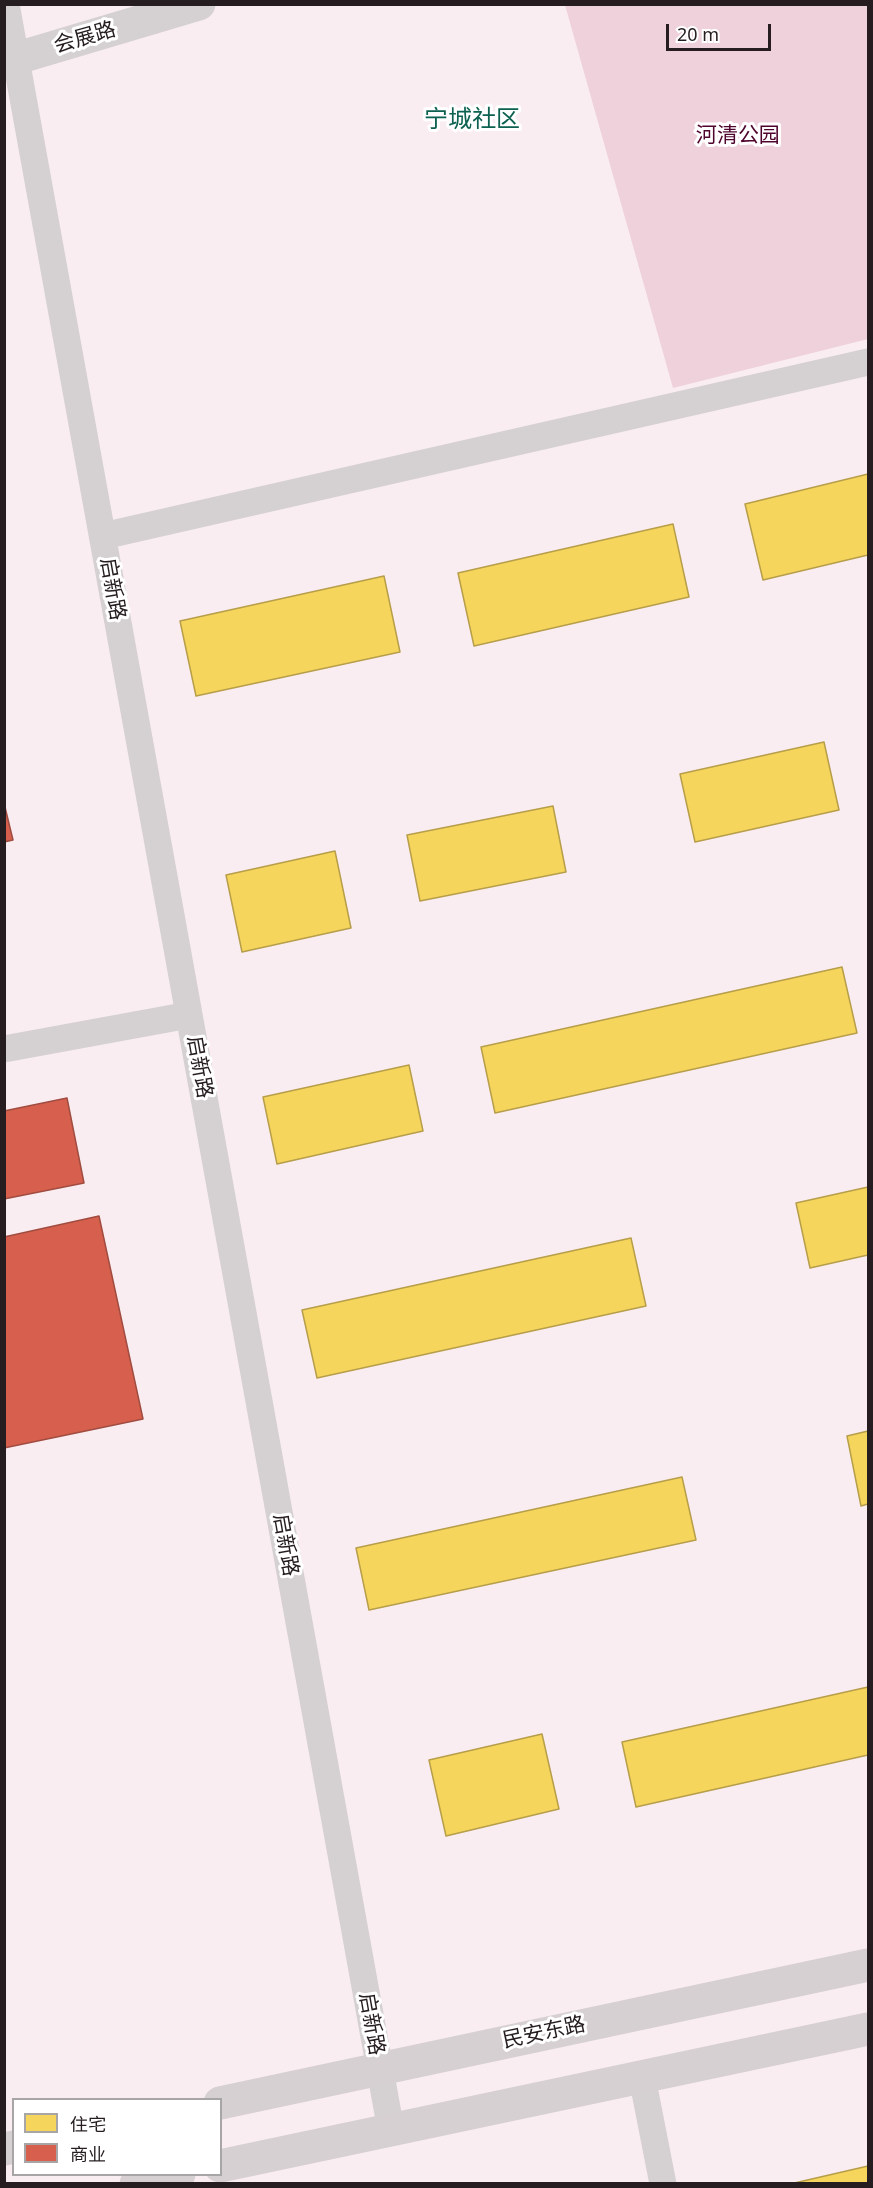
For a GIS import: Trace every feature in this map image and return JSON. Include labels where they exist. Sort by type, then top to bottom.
[{"type":"main road","name":"民安东路","points":[[222,2103],[868,1965]]},
{"type":"main road","points":[[222,2166],[868,2029]]},
{"type":"main road","points":[[136,2184],[174,2176]]},
{"type":"street","name":"启新路","points":[[6,4],[10,60],[103,536],[391,2130]]},
{"type":"street","name":"会展路","points":[[10,60],[199,4]]},
{"type":"street","points":[[103,536],[868,362]]},
{"type":"street","points":[[4,1049],[189,1015]]},
{"type":"street","points":[[642,2076],[663,2184]]},
{"type":"green space","name":"河清公园","points":[[565,5],[868,5],[868,339],[673,388]]},
{"type":"building: 住宅","points":[[868,474],[868,555],[763,580],[745,504]]},
{"type":"building: 住宅","points":[[673,524],[689,597],[474,646],[458,573]]},
{"type":"building: 住宅","points":[[384,576],[400,652],[196,696],[180,621]]},
{"type":"building: 住宅","points":[[824,742],[839,810],[695,842],[680,774]]},
{"type":"building: 住宅","points":[[553,806],[566,872],[420,901],[407,835]]},
{"type":"building: 住宅","points":[[335,851],[351,928],[242,952],[226,875]]},
{"type":"building: 住宅","points":[[842,967],[857,1033],[495,1113],[481,1047]]},
{"type":"building: 住宅","points":[[409,1065],[423,1131],[277,1164],[263,1097]]},
{"type":"building: 住宅","points":[[868,1187],[868,1255],[810,1268],[796,1203]]},
{"type":"building: 住宅","points":[[631,1238],[646,1306],[317,1378],[302,1310]]},
{"type":"building: 住宅","points":[[868,1431],[868,1504],[861,1506],[847,1436]]},
{"type":"building: 住宅","points":[[682,1477],[696,1540],[369,1610],[356,1548]]},
{"type":"building: 住宅","points":[[868,1687],[868,1755],[636,1807],[622,1742]]},
{"type":"building: 住宅","points":[[542,1734],[559,1809],[446,1836],[429,1760]]},
{"type":"building: 住宅","points":[[868,2166],[868,2184],[790,2184]]},
{"type":"building: 商业","points":[[4,803],[13,840],[4,842]]},
{"type":"building: 商业","points":[[67,1098],[84,1183],[4,1199],[4,1111]]},
{"type":"building: 商业","points":[[99,1216],[143,1419],[4,1448],[4,1237]]},
{"type":"district","name":"宁城社区","points":[[472,120]]}]
